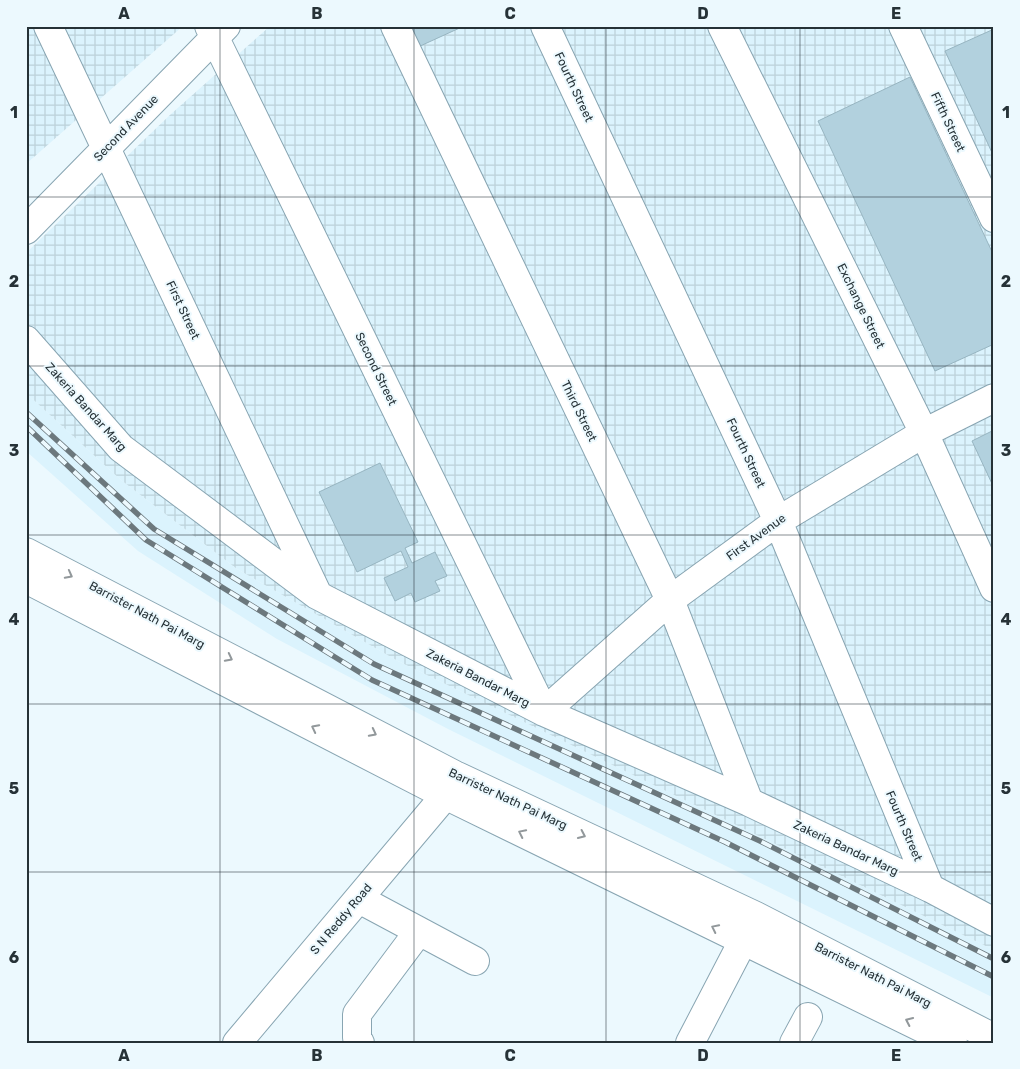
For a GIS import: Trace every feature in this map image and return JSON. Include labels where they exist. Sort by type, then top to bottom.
[{"type":"main road","name":"First Street","points":[[48,26],[317,594]]},
{"type":"main road","name":"Third Street","points":[[395,26],[670,600],[749,802]]},
{"type":"main road","name":"Fourth Street","points":[[545,26],[778,520],[930,888]]},
{"type":"main road","name":"Exchange Street","points":[[722,26],[924,433],[994,588]]},
{"type":"main road","name":"Fifth Street","points":[[903,26],[994,218]]},
{"type":"main road","name":"Second Avenue","points":[[26,230],[107,148],[216,30]]},
{"type":"main road","name":"Second Street","points":[[216,30],[544,712]]},
{"type":"main road","name":"Zakeria Bandar Marg","points":[[26,340],[121,448],[317,594],[544,712],[749,802],[930,888],[994,922]]},
{"type":"main road","name":"First Avenue","points":[[544,712],[670,600],[778,520],[924,433],[994,398]]},
{"type":"main road","name":"Barrister Nath Pai Marg","points":[[26,552],[453,786],[743,942],[953,1043]]},
{"type":"main road","name":"Barrister Nath Pai Marg","points":[[26,579],[453,786],[756,916],[994,1038]]},
{"type":"main road","name":"S N Reddy Road","points":[[237,1043],[453,786]]},
{"type":"main road","points":[[358,898],[475,961]]},
{"type":"main road","points":[[690,1043],[756,916]]},
{"type":"main road","points":[[360,1043],[357,1038],[357,1014],[419,931]]},
{"type":"main road","points":[[794,1043],[808,1017]]},
{"type":"shaded area","points":[[26,26],[183,26],[26,164]]},
{"type":"shaded area","points":[[270,26],[994,26],[994,950],[398,661],[237,569],[121,480],[26,393],[26,253],[171,114]]},
{"type":"shaded area","points":[[26,393],[121,480],[237,569],[398,661],[994,950],[994,998],[448,729],[277,639],[138,551],[26,451]]},
{"type":"building","points":[[408,26],[464,26],[418,47]]},
{"type":"building","points":[[994,29],[994,157],[945,51]]},
{"type":"building","points":[[910,77],[994,256],[994,344],[935,371],[818,121]]},
{"type":"building","points":[[994,430],[994,488],[972,441]]},
{"type":"building","points":[[380,463],[418,542],[405,548],[412,563],[435,552],[447,576],[435,581],[440,591],[415,602],[411,593],[395,601],[384,578],[408,567],[401,551],[357,572],[319,492]]},
{"type":"railway","points":[[26,412],[154,529],[374,664],[760,841],[994,959]]},
{"type":"railway","points":[[26,426],[146,540],[372,680],[725,842],[994,977]]}]
